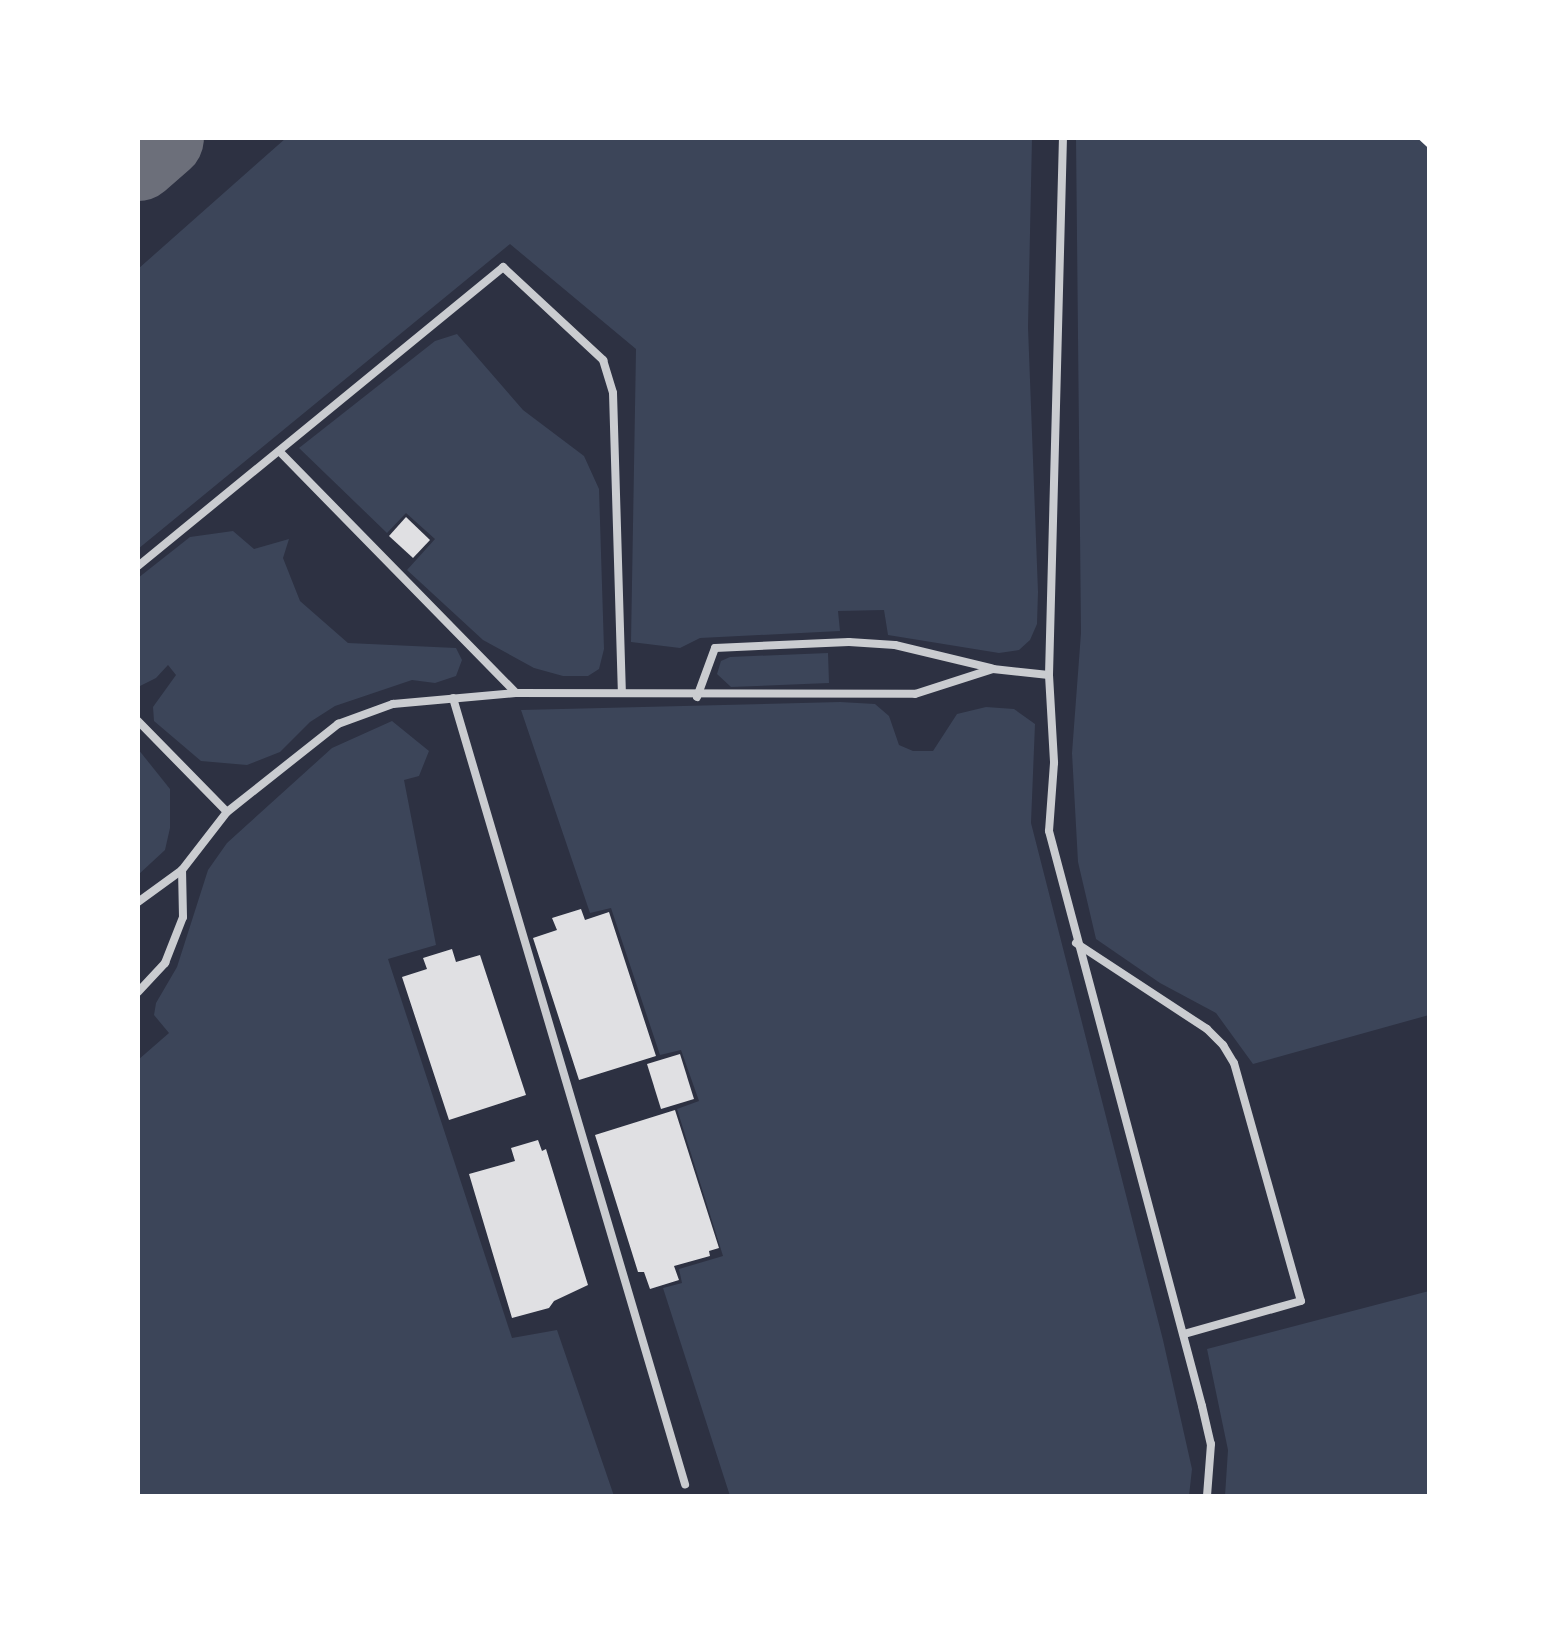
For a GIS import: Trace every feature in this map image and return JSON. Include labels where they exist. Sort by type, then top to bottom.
[{"type":"lane","points":[[1063,138],[1049,674],[1054,763],[1049,831],[1211,1444],[1208,1496]]},
{"type":"lane","points":[[138,566],[503,266],[602,360],[614,394],[622,692]]},
{"type":"lane","points":[[280,452],[516,693]]},
{"type":"lane","points":[[698,696],[715,648],[849,642],[895,645],[992,669],[1049,674]]},
{"type":"lane","points":[[138,902],[182,870],[227,812],[338,724],[393,704],[516,693],[915,694],[992,669]]},
{"type":"lane","points":[[452,698],[685,1484]]},
{"type":"lane","points":[[138,721],[227,812]]},
{"type":"lane","points":[[138,992],[165,962],[183,917],[182,870]]},
{"type":"lane","points":[[1076,943],[1207,1030],[1223,1045],[1234,1064],[1301,1301],[1184,1334]]},
{"type":"path","points":[[1421,138],[1430,146]]},
{"type":"shaded area","points":[[286,138],[1032,138],[1028,327],[1038,592],[1037,624],[1030,640],[1019,650],[999,653],[888,635],[884,610],[838,611],[840,631],[700,638],[680,648],[631,642],[636,349],[510,244],[138,549],[138,269]]},
{"type":"shaded area","points":[[1076,138],[1429,138],[1429,1015],[1253,1064],[1216,1013],[1160,983],[1096,939],[1078,862],[1072,753],[1081,633]]},
{"type":"shaded area","points":[[457,334],[523,410],[584,456],[599,489],[604,649],[599,669],[588,676],[563,676],[534,668],[483,640],[407,570],[435,539],[406,513],[387,533],[299,448],[435,341]]},
{"type":"shaded area","points":[[233,531],[254,549],[289,539],[283,558],[300,601],[348,643],[456,648],[462,660],[456,676],[435,683],[412,680],[335,706],[310,722],[280,752],[247,765],[201,761],[154,721],[153,707],[176,675],[168,665],[156,678],[138,687],[138,578],[190,537]]},
{"type":"shaded area","points":[[828,653],[829,683],[731,687],[717,674],[721,661],[730,657]]},
{"type":"shaded area","points":[[875,704],[889,716],[899,745],[913,751],[933,751],[957,714],[986,707],[1014,709],[1035,724],[1031,823],[1163,1340],[1192,1469],[1189,1496],[730,1496],[663,1288],[682,1283],[679,1269],[723,1256],[677,1109],[699,1101],[681,1050],[660,1055],[611,908],[590,913],[521,710]]},
{"type":"shaded area","points":[[392,721],[429,751],[419,776],[404,780],[436,945],[388,959],[512,1338],[557,1330],[614,1496],[138,1496],[138,1060],[169,1033],[154,1015],[156,1003],[177,967],[208,870],[227,843],[332,748]]},
{"type":"shaded area","points":[[138,749],[170,789],[170,828],[165,850],[138,875]]},
{"type":"shaded area","points":[[1429,1291],[1429,1496],[1225,1496],[1228,1450],[1207,1349]]},
{"type":"building","points":[[406,517],[430,540],[413,558],[389,536]]},
{"type":"building","points":[[581,909],[585,920],[609,912],[656,1056],[579,1080],[533,938],[557,930],[552,918]]},
{"type":"building","points":[[452,949],[456,962],[480,955],[526,1095],[449,1120],[402,977],[427,969],[423,958]]},
{"type":"building","points":[[680,1054],[694,1099],[661,1109],[647,1064]]},
{"type":"building","points":[[675,1110],[719,1248],[709,1251],[710,1256],[674,1266],[679,1280],[650,1289],[644,1272],[638,1272],[595,1135]]},
{"type":"building","points":[[538,1140],[542,1151],[546,1149],[588,1285],[554,1301],[549,1308],[512,1318],[469,1174],[515,1161],[511,1148]]},
{"type":"taxiway","points":[[138,160],[163,138]]}]
